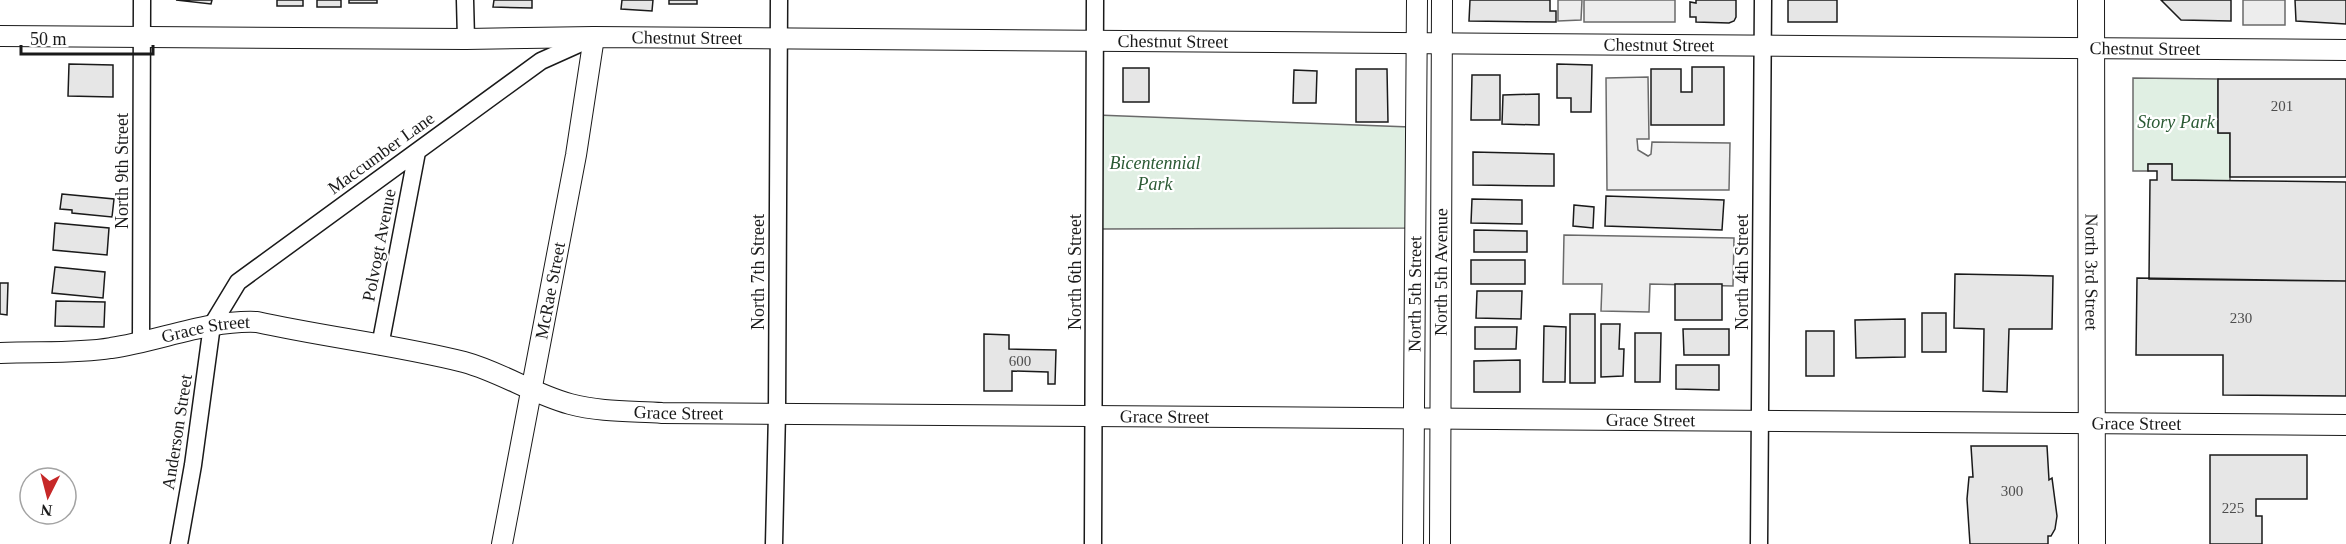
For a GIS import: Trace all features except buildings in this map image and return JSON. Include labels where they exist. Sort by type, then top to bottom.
[{"type":"main road","name":"North 3rd Street","points":[[2091,0],[2092,544]]},
{"type":"street","name":"North 9th Street","points":[[141,342],[142,0]]},
{"type":"street","points":[[465,0],[466,39]]},
{"type":"street","name":"North 7th Street","points":[[774,544],[779,0]]},
{"type":"street","name":"North 6th Street","points":[[1093,544],[1095,0]]},
{"type":"street","points":[[1417,0],[1417,42]]},
{"type":"street","name":"North 5th Avenue","points":[[1440,544],[1442,0]]},
{"type":"street","name":"North 4th Street","points":[[1759,544],[1763,0]]},
{"type":"street","name":"Chestnut Street","points":[[0,36],[1442,42],[2346,50]]},
{"type":"street","name":"Maccumber Lane","points":[[212,325],[238,282],[541,61],[594,37]]},
{"type":"street","name":"McRae Street","points":[[502,544],[576,155],[594,37]]},
{"type":"street","name":"North 5th Street","points":[[1413,544],[1417,42]]},
{"type":"street","name":"Polvogt Avenue","points":[[380,346],[417,152]]},
{"type":"street","name":"Grace Street","points":[[0,353],[92,351],[212,325],[236,321],[257,322],[466,363],[502,374],[531,389],[571,404],[605,410],[662,413],[777,412],[2346,425]]},
{"type":"street","name":"Anderson Street","points":[[178,544],[193,465],[212,325]]},
{"type":"green space","name":"Story Park","points":[[2133,78],[2218,79],[2218,133],[2230,133],[2230,181],[2172,180],[2172,164],[2148,164],[2148,171],[2133,171]]},
{"type":"green space","name":"Bicentennial Park","points":[[1097,115],[1410,127],[1410,228],[1097,229]]},
{"type":"shaded area","points":[[1558,0],[1582,0],[1581,20],[1558,21]]},
{"type":"shaded area","points":[[1584,0],[1675,0],[1675,22],[1584,22]]},
{"type":"shaded area","points":[[2243,0],[2285,0],[2285,25],[2243,25]]},
{"type":"shaded area","points":[[1648,77],[1649,139],[1637,139],[1638,150],[1648,156],[1651,154],[1652,142],[1730,143],[1729,190],[1607,190],[1606,78]]},
{"type":"shaded area","points":[[1564,235],[1734,238],[1733,286],[1650,284],[1649,312],[1601,311],[1602,284],[1563,284]]}]
